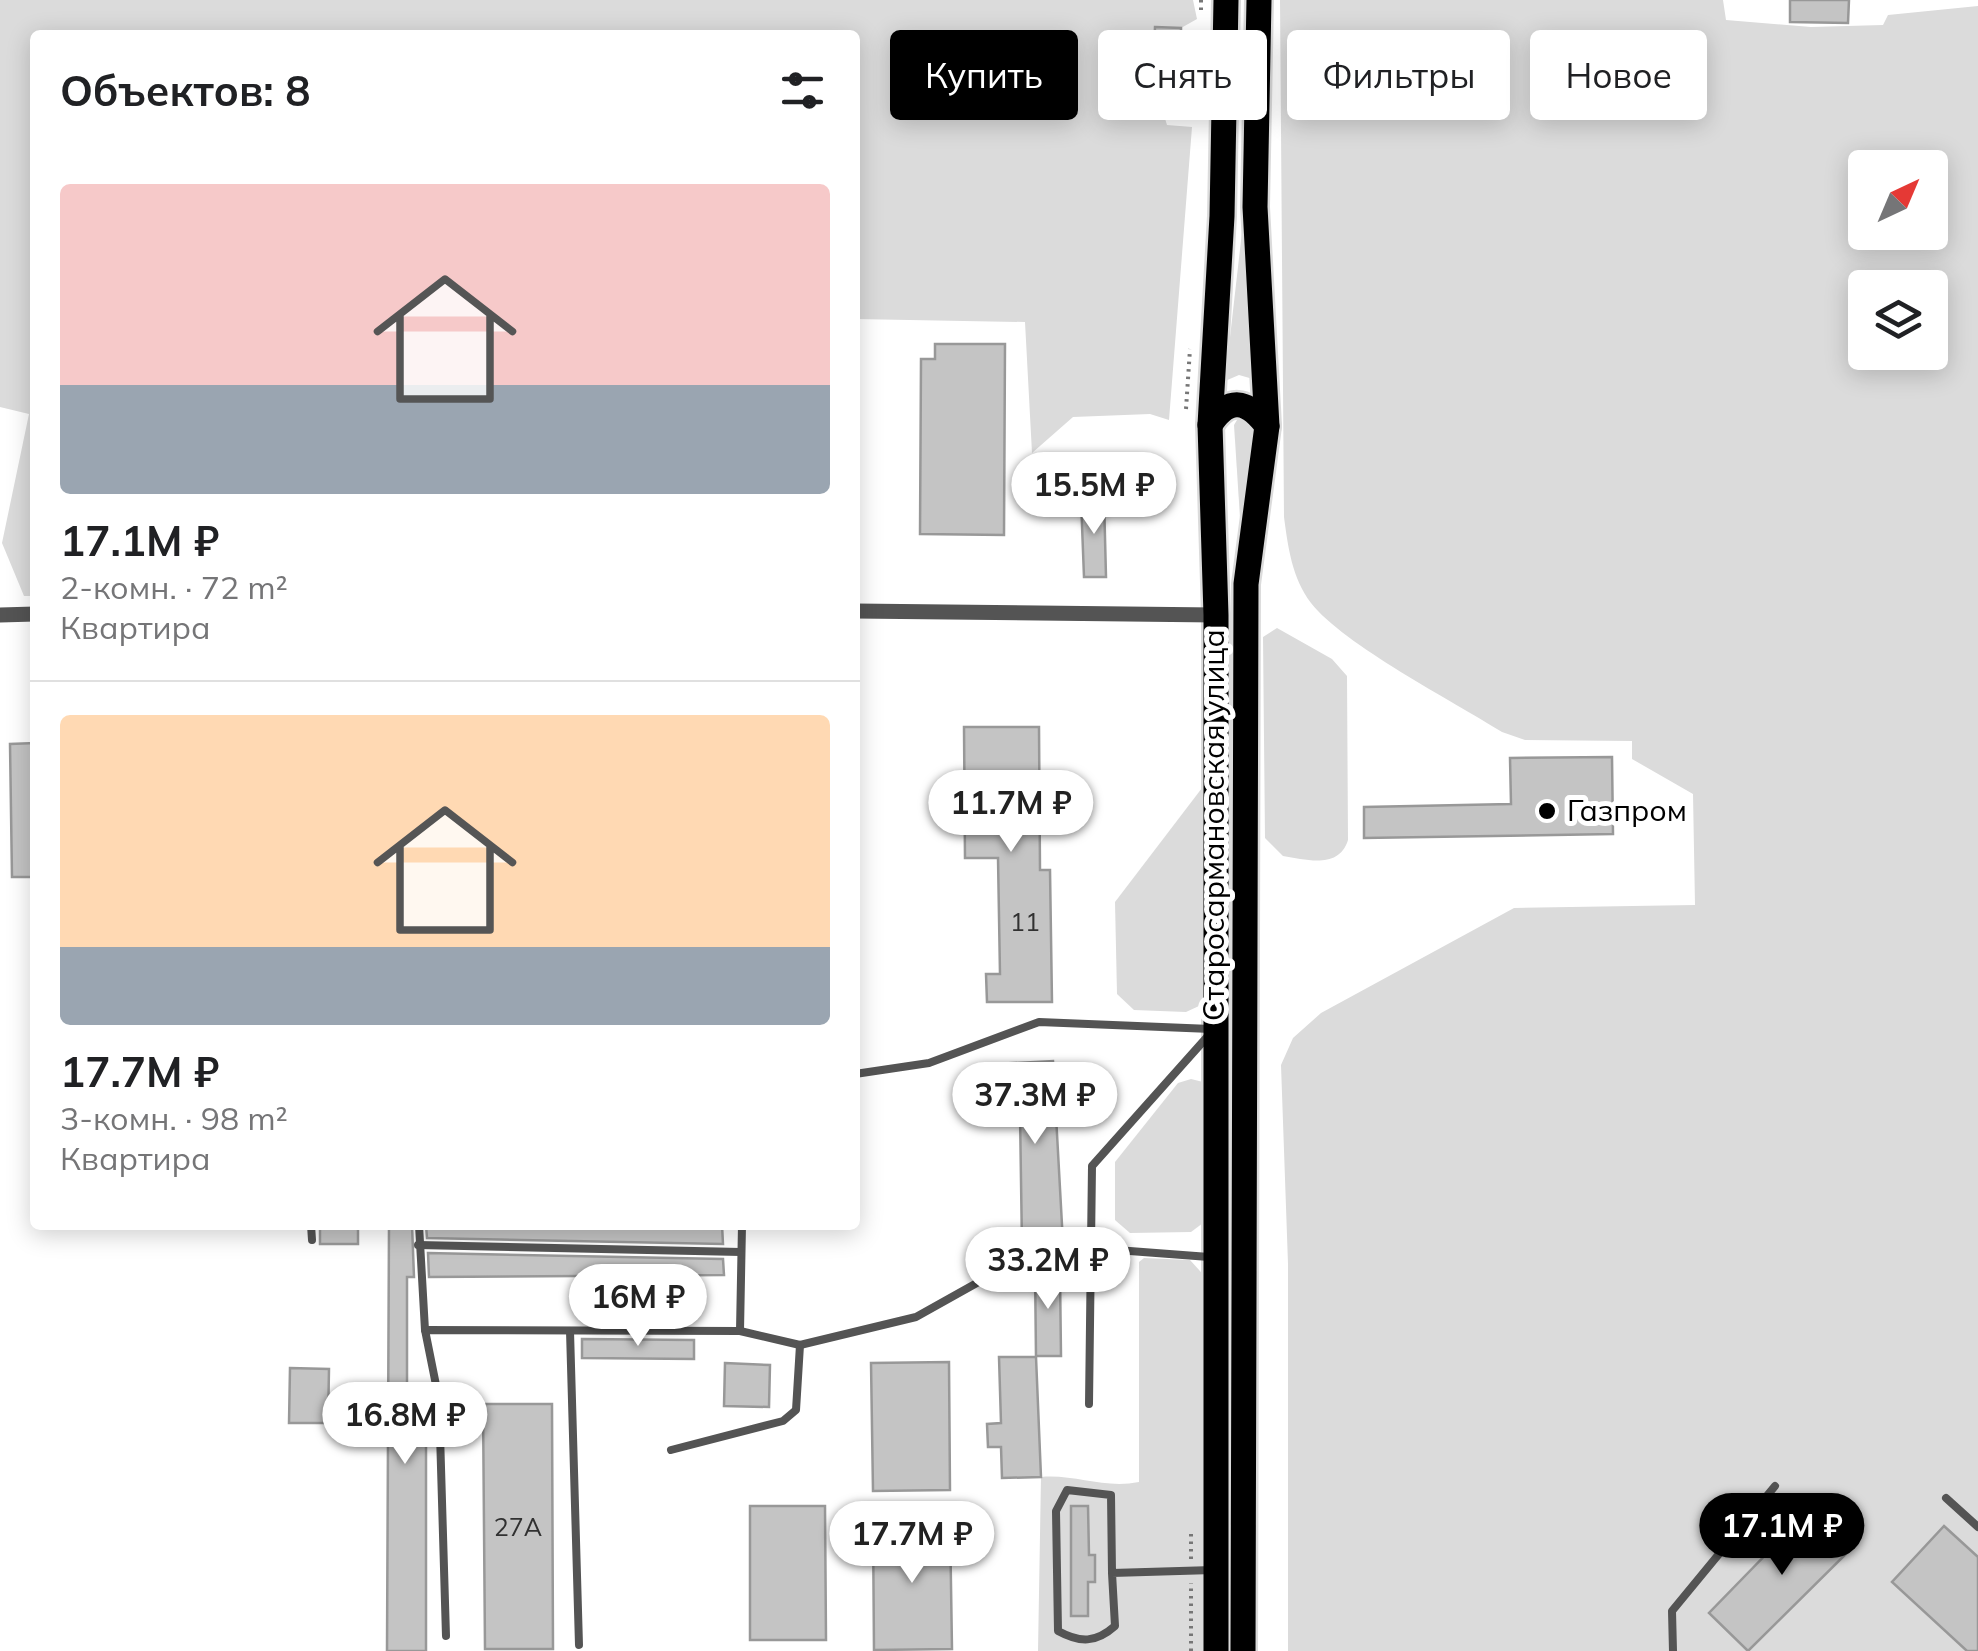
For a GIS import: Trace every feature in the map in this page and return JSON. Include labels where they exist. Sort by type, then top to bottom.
[{"type":"main road","name":"Старосармановская улица","points":[[1216,1651],[1216,616],[1210,425],[1222,216],[1226,0]]},
{"type":"main road","name":"Старосармановская улица","points":[[1243,1651],[1246,584],[1267,426],[1255,207],[1259,0]]},
{"type":"main road","points":[[1210,425],[1220,409],[1238,402],[1247,404],[1267,426]]},
{"type":"street","points":[[860,611],[1216,616]]},
{"type":"street","points":[[0,615],[30,614]]},
{"type":"lane","points":[[860,1073],[929,1063],[1039,1022],[1215,1030]]},
{"type":"lane","points":[[1089,1404],[1092,1166],[1193,1049],[1215,1030]]},
{"type":"lane","points":[[311,1230],[312,1240]]},
{"type":"lane","points":[[419,1230],[425,1330],[439,1400],[446,1636]]},
{"type":"lane","points":[[740,1332],[742,1230]]},
{"type":"lane","points":[[418,1244],[742,1252]]},
{"type":"lane","points":[[425,1330],[740,1332],[800,1345],[916,1317],[1009,1264],[1090,1248],[1214,1258]]},
{"type":"lane","points":[[570,1331],[580,1645]]},
{"type":"lane","points":[[672,1450],[783,1421],[796,1410],[800,1345]]},
{"type":"lane","points":[[1673,1651],[1672,1611],[1774,1486]]},
{"type":"lane","points":[[1067,1490],[1111,1495],[1112,1573],[1115,1626],[1102,1637],[1077,1642],[1058,1631],[1056,1510],[1067,1490]]},
{"type":"lane","points":[[1946,1498],[1978,1527]]},
{"type":"lane","points":[[1112,1573],[1216,1570]]},
{"type":"shaded area","points":[[0,0],[1193,0],[1197,19],[1181,28],[1098,30],[1098,120],[1165,120],[1167,125],[1192,127],[1169,420],[1150,414],[1073,417],[1032,453],[1025,322],[860,319],[860,30],[30,30],[30,596],[24,596],[2,543],[29,414],[0,407]]},
{"type":"shaded area","points":[[1280,0],[1723,0],[1726,20],[1811,27],[1883,25],[1888,15],[1978,6],[1978,1651],[1288,1651],[1288,1264],[1281,1065],[1293,1038],[1321,1013],[1514,908],[1695,905],[1693,794],[1632,759],[1632,741],[1525,740],[1502,732],[1348,637],[1311,603],[1292,562],[1284,517]]},
{"type":"shaded area","points":[[1243,223],[1247,223],[1253,379],[1239,375],[1225,381]]},
{"type":"shaded area","points":[[1240,415],[1254,423],[1243,564],[1234,425]]},
{"type":"shaded area","points":[[1277,628],[1332,659],[1347,676],[1348,840],[1344,849],[1330,859],[1283,856],[1265,838],[1263,637]]},
{"type":"shaded area","points":[[1202,788],[1202,997],[1199,1006],[1186,1012],[1134,1010],[1117,994],[1115,902]]},
{"type":"shaded area","points":[[1191,1079],[1203,1082],[1211,1091],[1207,1220],[1191,1232],[1130,1233],[1115,1220],[1115,1162],[1178,1083]]},
{"type":"shaded area","points":[[1144,1258],[1190,1260],[1209,1281],[1205,1651],[1038,1651],[1041,1477],[1114,1484],[1139,1482],[1139,1262]]},
{"type":"building","points":[[1790,0],[1849,0],[1848,23],[1790,22]]},
{"type":"building","points":[[1155,27],[1181,28],[1181,30]]},
{"type":"building","points":[[935,344],[1005,344],[1004,535],[920,534],[921,359],[935,359]]},
{"type":"building","points":[[1104,498],[1106,577],[1084,577],[1081,499]]},
{"type":"building","points":[[964,727],[1039,727],[1040,870],[1050,870],[1052,1002],[987,1002],[986,974],[1000,974],[998,858],[965,858]]},
{"type":"building","points":[[30,743],[30,877],[12,877],[10,744]]},
{"type":"building","points":[[1612,757],[1613,834],[1364,838],[1364,807],[1511,804],[1510,758]]},
{"type":"building","points":[[1053,1061],[1063,1243],[1035,1252],[1035,1245],[1022,1246],[1020,1114],[997,1114],[996,1064]]},
{"type":"building","points":[[320,1230],[358,1230],[358,1244],[320,1244]]},
{"type":"building","points":[[389,1230],[412,1230],[414,1277],[407,1277],[407,1399],[426,1399],[426,1651],[387,1651]]},
{"type":"building","points":[[426,1230],[722,1230],[723,1244],[427,1238]]},
{"type":"building","points":[[428,1253],[723,1259],[724,1275],[429,1277]]},
{"type":"building","points":[[1052,1264],[1053,1276],[1060,1276],[1061,1356],[1036,1356],[1035,1267]]},
{"type":"building","points":[[582,1339],[694,1340],[694,1359],[582,1358]]},
{"type":"building","points":[[999,1357],[1036,1357],[1041,1477],[1002,1478],[1001,1447],[988,1447],[987,1424],[1001,1423]]},
{"type":"building","points":[[949,1362],[950,1490],[873,1491],[871,1363]]},
{"type":"building","points":[[725,1363],[770,1365],[769,1407],[724,1406]]},
{"type":"building","points":[[290,1368],[329,1369],[328,1423],[289,1423]]},
{"type":"building","points":[[483,1404],[552,1404],[553,1649],[485,1649]]},
{"type":"building","points":[[1814,1505],[1855,1545],[1748,1651],[1709,1613]]},
{"type":"building","points":[[750,1506],[825,1506],[826,1640],[750,1640]]},
{"type":"building","points":[[1071,1506],[1088,1506],[1089,1555],[1095,1555],[1095,1582],[1088,1582],[1088,1616],[1071,1616]]},
{"type":"building","points":[[950,1521],[952,1649],[874,1650],[873,1522]]},
{"type":"building","points":[[1944,1526],[1978,1557],[1978,1651],[1967,1651],[1892,1582]]},
{"type":"place","name":"Газпром","points":[[1547,811]]}]
